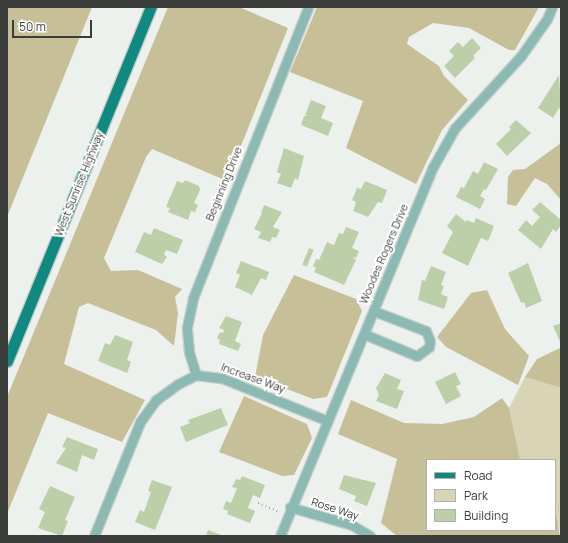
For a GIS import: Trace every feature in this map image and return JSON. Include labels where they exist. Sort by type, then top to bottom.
[{"type":"main road","name":"West Sunrise Highway","points":[[7,361],[151,7]]},
{"type":"street","name":"Beginning Drive","points":[[196,375],[189,352],[187,327],[193,298],[308,7]]},
{"type":"street","name":"Woodes Rogers Drive","points":[[280,536],[289,511],[328,421],[433,167],[454,128],[521,56],[547,19],[552,7]]},
{"type":"street","points":[[364,334],[417,356],[429,347],[430,341],[426,330],[374,310]]},
{"type":"street","name":"Increase Way","points":[[196,375],[222,378],[328,421]]},
{"type":"street","points":[[94,536],[140,422],[156,400],[196,375]]},
{"type":"street","name":"Rose Way","points":[[289,511],[352,525],[370,536]]},
{"type":"path","points":[[258,504],[289,511]]},
{"type":"green space","points":[[525,377],[561,388],[561,536],[556,509],[556,459],[518,458],[509,408]]},
{"type":"shaded area","points":[[7,7],[92,7],[7,217]]},
{"type":"shaded area","points":[[168,7],[239,7],[288,28],[227,181],[152,149],[146,157],[104,258],[111,271],[138,270],[182,289],[175,297],[178,313],[174,346],[156,330],[88,303],[79,307],[64,364],[145,400],[122,442],[48,413],[7,514],[7,397]]},
{"type":"shaded area","points":[[317,7],[539,7],[515,50],[509,50],[469,28],[433,23],[409,37],[407,44],[439,66],[444,76],[468,100],[442,130],[416,184],[346,148],[363,101],[290,72]]},
{"type":"shaded area","points":[[561,143],[561,200],[547,184],[535,178],[516,206],[507,204],[508,177],[513,170],[525,169]]},
{"type":"shaded area","points":[[294,275],[356,299],[362,311],[327,397],[313,399],[255,377],[263,335]]},
{"type":"shaded area","points":[[487,290],[505,329],[529,356],[518,385],[446,347],[437,337],[471,293]]},
{"type":"shaded area","points":[[560,348],[561,388],[525,377],[537,359]]},
{"type":"shaded area","points":[[244,396],[307,424],[312,438],[294,475],[282,476],[219,452]]},
{"type":"shaded area","points":[[502,398],[509,408],[520,459],[426,459],[426,531],[556,531],[556,510],[560,536],[397,536],[381,523],[397,459],[338,434],[351,400],[404,423],[442,424],[474,417]]},
{"type":"building","points":[[472,38],[481,48],[473,56],[475,58],[455,78],[444,66],[454,56],[449,51],[458,42],[463,47]]},
{"type":"building","points":[[559,75],[561,110],[559,108],[553,118],[538,108]]},
{"type":"building","points":[[311,100],[326,106],[321,118],[333,123],[328,136],[301,125],[304,116],[308,116],[305,115]]},
{"type":"building","points":[[516,120],[531,133],[507,156],[496,144],[511,129],[509,127]]},
{"type":"building","points":[[284,148],[304,156],[298,180],[295,178],[291,188],[277,183],[281,174],[277,172]]},
{"type":"building","points":[[484,162],[498,169],[486,190],[484,189],[480,196],[485,199],[480,209],[456,197],[461,187],[464,188],[473,171],[478,174]]},
{"type":"building","points":[[185,180],[199,186],[200,190],[194,203],[198,205],[195,212],[191,211],[188,220],[168,212],[170,208],[166,207],[177,181],[183,183]]},
{"type":"building","points":[[365,181],[387,190],[382,203],[378,202],[368,217],[353,211],[356,202],[352,200],[357,188],[361,189]]},
{"type":"building","points":[[540,202],[561,220],[561,225],[556,232],[553,229],[541,249],[518,230],[526,220],[532,226],[540,217],[532,210]]},
{"type":"building","points":[[264,205],[282,212],[273,227],[280,230],[276,238],[272,237],[270,242],[258,238],[261,232],[254,229],[262,213]]},
{"type":"building","points":[[456,214],[466,222],[467,220],[474,223],[476,218],[494,226],[488,241],[481,238],[468,266],[442,253],[453,232],[447,226]]},
{"type":"building","points":[[346,227],[359,232],[352,248],[359,251],[356,258],[353,257],[356,260],[344,285],[314,272],[316,268],[313,266],[316,259],[319,260],[327,242],[334,245],[339,233],[343,234]]},
{"type":"building","points":[[154,228],[183,240],[177,254],[166,250],[164,254],[167,257],[162,264],[135,252],[144,232],[151,235]]},
{"type":"building","points":[[309,248],[314,250],[307,267],[302,265]]},
{"type":"building","points":[[241,261],[269,272],[266,280],[261,278],[252,295],[235,287],[240,275],[236,273]]},
{"type":"building","points":[[528,263],[542,301],[526,308],[524,302],[521,303],[508,273]]},
{"type":"building","points":[[431,266],[446,272],[441,285],[444,286],[441,294],[448,297],[444,309],[418,300],[422,280],[425,281]]},
{"type":"building","points":[[226,316],[242,322],[235,341],[241,344],[238,351],[219,344],[220,340],[217,338],[220,332],[223,333],[224,330],[219,328]]},
{"type":"building","points":[[561,323],[561,344],[553,326]]},
{"type":"building","points":[[115,335],[133,342],[127,360],[131,362],[127,373],[98,361],[105,343],[110,345]]},
{"type":"building","points":[[455,372],[461,384],[456,386],[461,396],[446,404],[435,382]]},
{"type":"building","points":[[385,373],[401,380],[397,389],[404,391],[397,409],[376,401],[379,395],[376,388]]},
{"type":"building","points":[[221,408],[228,425],[186,442],[180,427],[190,423],[188,420]]},
{"type":"building","points":[[67,437],[98,449],[94,460],[82,455],[77,472],[56,463],[66,448],[62,447]]},
{"type":"building","points":[[344,475],[376,483],[367,506],[354,501],[356,496],[339,489]]},
{"type":"building","points":[[242,476],[265,485],[260,498],[253,495],[248,508],[255,511],[250,523],[227,514],[228,511],[223,509],[226,501],[231,503],[237,488],[232,487],[236,479],[240,480]]},
{"type":"building","points":[[152,480],[172,487],[155,530],[135,522],[140,510],[144,512],[151,492],[148,491]]},
{"type":"building","points":[[50,486],[75,497],[65,520],[68,521],[62,536],[38,528],[45,512],[39,509]]},
{"type":"building","points":[[208,530],[224,536],[206,536]]}]
